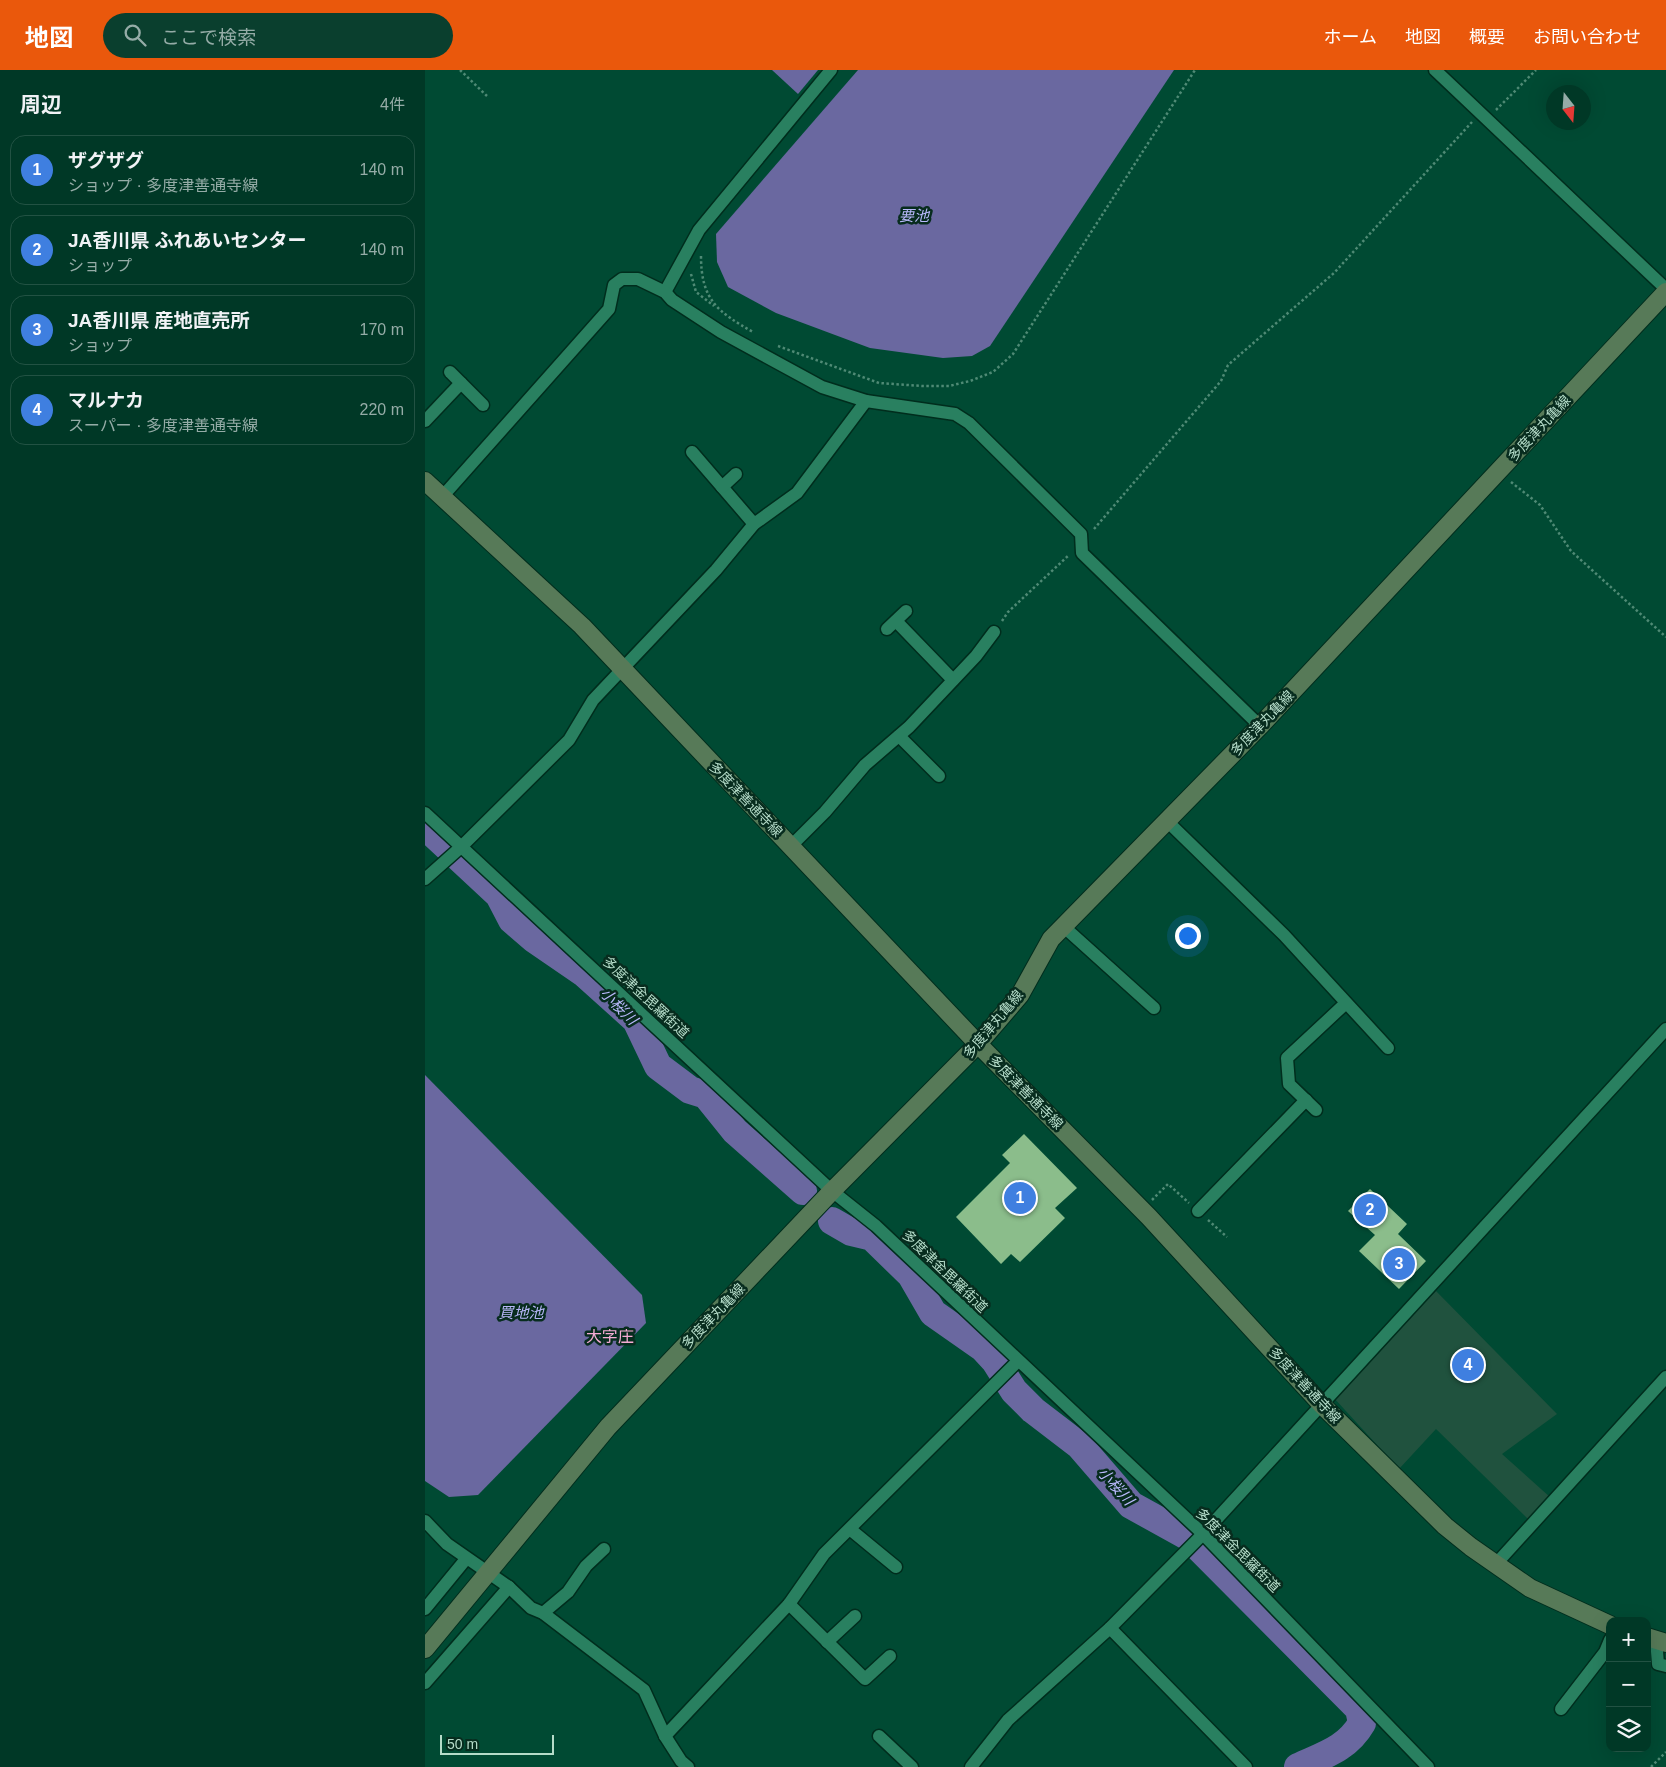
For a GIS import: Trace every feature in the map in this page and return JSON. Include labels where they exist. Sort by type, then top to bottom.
[{"type":"main road","name":"多度津丸亀線","points":[[425,1649],[608,1427],[832,1191],[978,1044],[1020,995],[1051,939],[1260,726],[1666,291]]},
{"type":"main road","name":"多度津善通寺線","points":[[425,481],[581,626],[623,669],[978,1044],[1149,1216],[1321,1404],[1445,1526],[1495,1565],[1530,1588],[1606,1623]]},
{"type":"street","points":[[665,292],[699,230],[831,70]]},
{"type":"street","points":[[1435,70],[1666,291]]},
{"type":"street","points":[[443,497],[609,309],[614,285],[622,279],[638,279],[665,292],[672,300],[721,332],[822,386],[866,400],[955,414],[969,423],[1081,539],[1082,554],[1260,726]]},
{"type":"street","points":[[450,372],[483,405]]},
{"type":"street","points":[[425,422],[461,383]]},
{"type":"street","points":[[425,879],[461,847],[569,740],[593,700],[716,570],[754,524],[797,494],[866,400]]},
{"type":"street","points":[[692,452],[754,524]]},
{"type":"street","points":[[722,487],[735,474]]},
{"type":"street","points":[[906,611],[892,625],[953,680]]},
{"type":"street","points":[[791,846],[825,812],[865,765],[899,736],[953,680],[994,632]]},
{"type":"street","points":[[899,736],[939,776]]},
{"type":"street","name":"多度津金毘羅街道","points":[[425,812],[832,1191],[876,1226],[1014,1365],[1197,1541],[1427,1767]]},
{"type":"street","points":[[1167,820],[1284,935],[1388,1048]]},
{"type":"street","points":[[1063,926],[1154,1008]]},
{"type":"street","points":[[1316,1110],[1289,1084],[1287,1058],[1346,1003]]},
{"type":"street","points":[[971,1767],[1008,1720],[1110,1628],[1197,1541],[1666,1029]]},
{"type":"street","points":[[1198,1211],[1306,1100]]},
{"type":"street","points":[[665,1736],[789,1604],[824,1554],[851,1530],[1014,1365]]},
{"type":"street","points":[[1495,1565],[1666,1377]]},
{"type":"street","points":[[425,1521],[447,1544],[466,1559],[509,1587],[531,1608],[543,1614],[644,1690],[665,1736],[688,1767]]},
{"type":"street","points":[[851,1530],[896,1567]]},
{"type":"street","points":[[543,1614],[568,1592],[586,1566],[604,1549]]},
{"type":"street","points":[[425,1609],[466,1559]]},
{"type":"street","points":[[425,1683],[509,1587]]},
{"type":"street","points":[[789,1604],[865,1680],[891,1656]]},
{"type":"street","points":[[827,1642],[855,1616]]},
{"type":"street","points":[[1110,1628],[1242,1763],[1247,1749]]},
{"type":"street","points":[[1656,1640],[1658,1664],[1666,1666]]},
{"type":"street","points":[[1561,1709],[1606,1650]]},
{"type":"street","points":[[879,1736],[912,1767]]},
{"type":"path","points":[[460,70],[487,96]]},
{"type":"path","points":[[775,345],[879,383],[949,386],[993,372],[1013,354],[1195,70]]},
{"type":"path","points":[[994,632],[1008,612],[1098,524],[1221,380],[1228,365],[1334,273],[1483,117],[1536,70]]},
{"type":"path","points":[[687,251],[695,292],[717,309],[760,336]]},
{"type":"path","points":[[701,252],[701,274],[707,294],[717,309]]},
{"type":"path","points":[[1499,471],[1540,505],[1571,551],[1666,637]]},
{"type":"path","points":[[1651,1767],[1666,1752]]},
{"type":"shaded area","points":[[1436,1291],[1557,1414],[1502,1454],[1551,1498],[1529,1520],[1436,1429],[1399,1469],[1334,1398]]},
{"type":"water","points":[[772,70],[818,70],[798,94]]},
{"type":"water","name":"要池","points":[[858,70],[1174,70],[990,346],[972,356],[943,358],[870,348],[776,313],[728,287],[717,262],[716,234]]},
{"type":"water","name":"買地池","points":[[425,1075],[642,1295],[646,1323],[478,1495],[449,1497],[425,1481]]},
{"type":"building","points":[[1024,1134],[1077,1188],[1055,1208],[1065,1218],[1020,1262],[1011,1254],[1001,1264],[956,1217],[1010,1163],[1002,1155]]},
{"type":"building","points":[[1370,1189],[1407,1224],[1398,1234],[1426,1261],[1399,1289],[1359,1251],[1375,1235],[1348,1211]]},
{"type":"waterway","name":"小桜川","points":[[425,826],[499,895],[512,920],[534,939],[585,974],[636,1020],[658,1066],[690,1090],[706,1095],[735,1131],[803,1191]]},
{"type":"waterway","name":"小桜川","points":[[832,1221],[851,1232],[872,1237],[911,1275],[933,1313],[983,1348],[995,1361],[1014,1391],[1033,1410],[1080,1446],[1131,1505],[1187,1536],[1359,1709],[1362,1723],[1349,1739],[1326,1755],[1298,1767]]},
{"type":"place","name":"ザグザグ","points":[[1020,1198]]},
{"type":"place","name":"JA香川県 ふれあいセンター","points":[[1370,1210]]},
{"type":"place","name":"JA香川県 産地直売所","points":[[1399,1264]]},
{"type":"place","name":"マルナカ","points":[[1468,1365]]},
{"type":"district","name":"大字庄","points":[[610,1336]]}]
